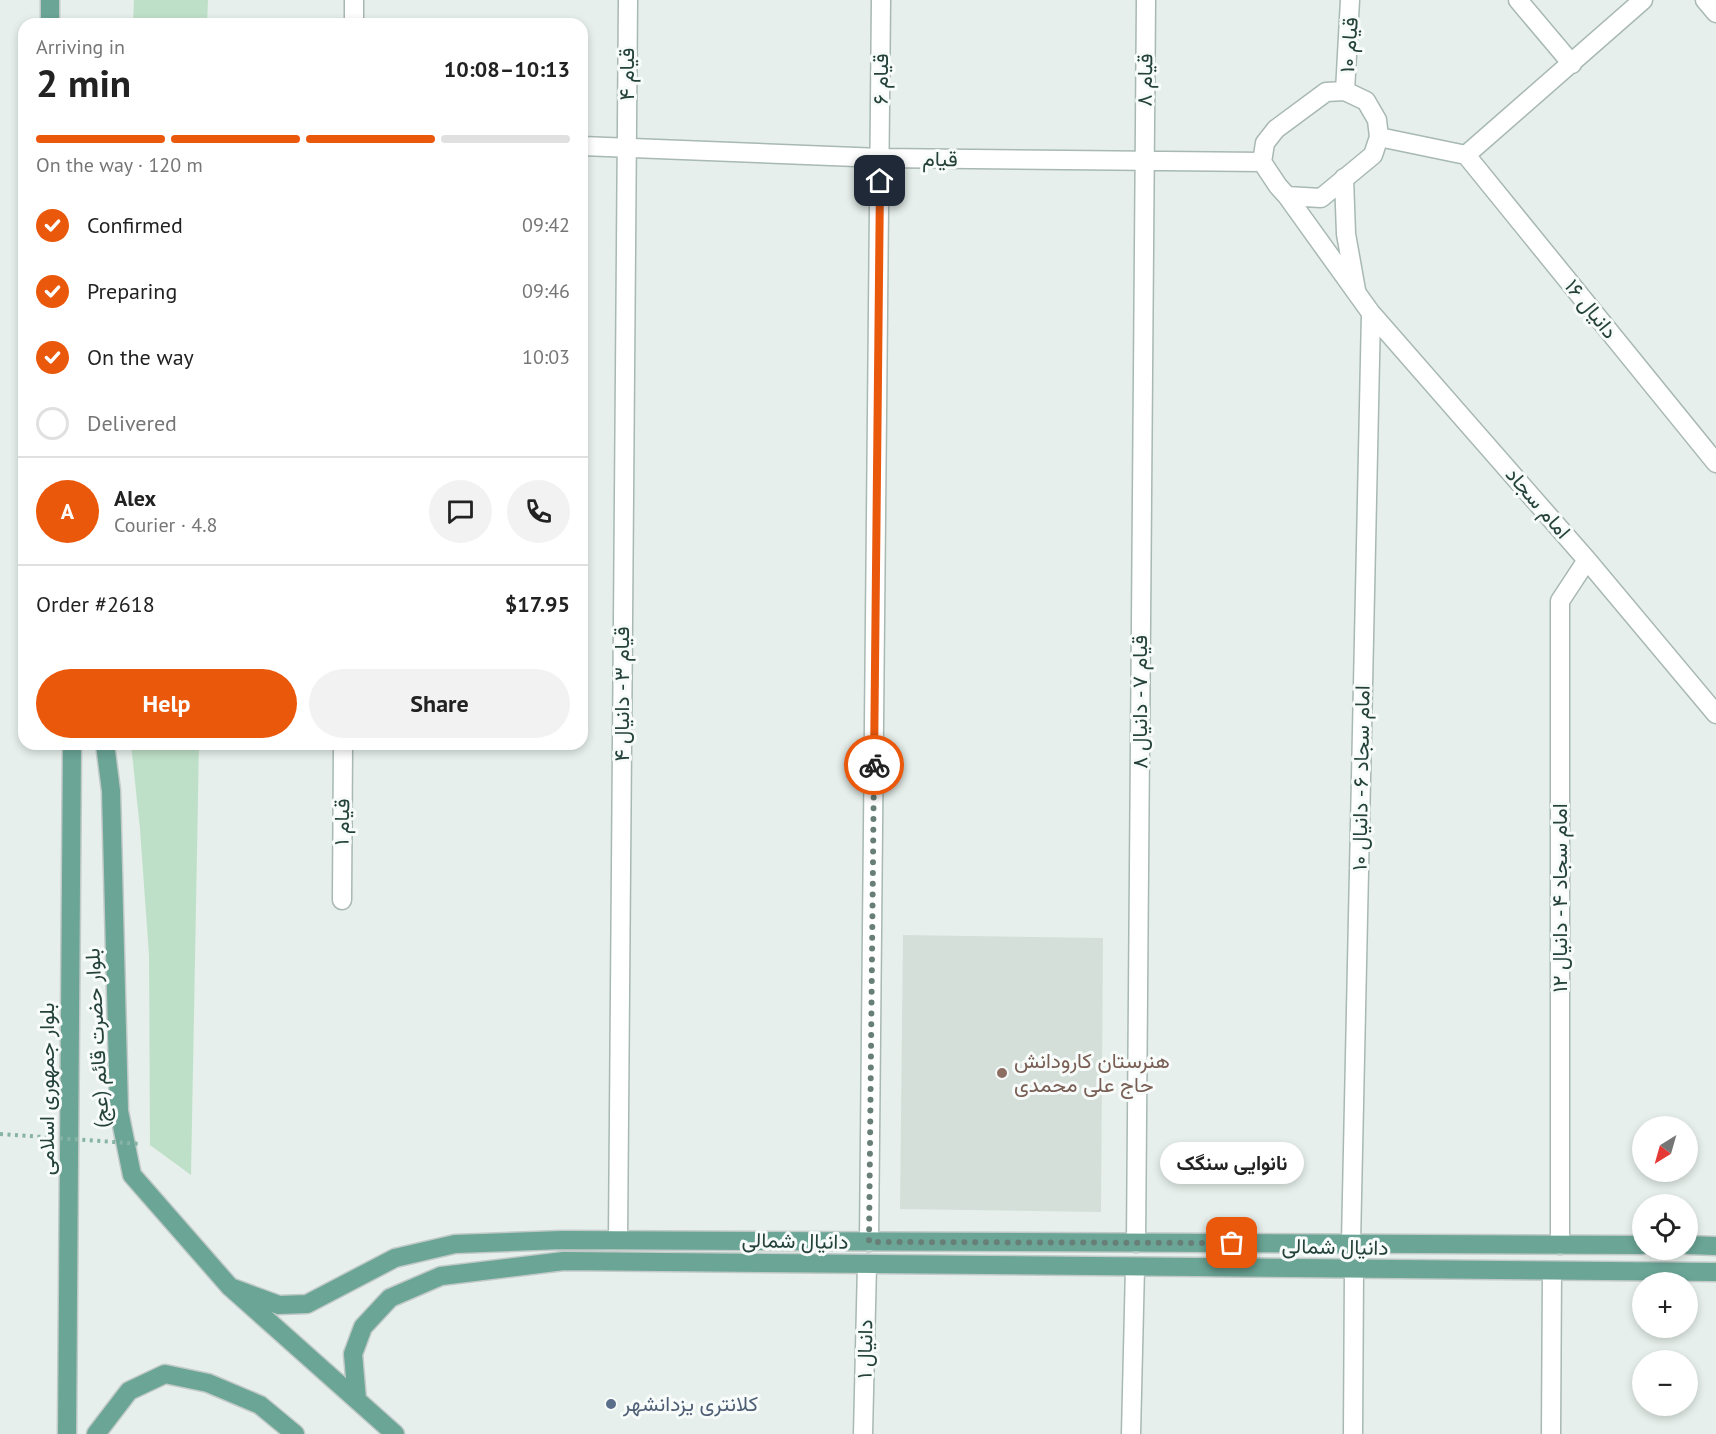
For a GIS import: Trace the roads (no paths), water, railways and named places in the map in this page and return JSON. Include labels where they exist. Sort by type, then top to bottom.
[{"type":"main road","points":[[50,0],[50,18]]},
{"type":"main road","name":"بلوار جمهوری اسلامی","points":[[67,1434],[72,750]]},
{"type":"main road","name":"بلوار حضرت قائم (عج)","points":[[106,750],[111,791],[119,1111],[132,1175],[230,1287],[395,1434]]},
{"type":"main road","name":"دانیال شمالی","points":[[230,1287],[279,1305],[307,1304],[395,1258],[455,1244],[488,1243],[618,1240],[1632,1245]]},
{"type":"main road","points":[[488,1243],[496,1269]]},
{"type":"main road","points":[[1135,1267],[1136,1243]]},
{"type":"main road","points":[[1698,1245],[1716,1246]]},
{"type":"main road","name":"دانیال شمالی","points":[[357,1400],[353,1354],[363,1327],[390,1298],[441,1276],[564,1261],[1716,1272]]},
{"type":"main road","points":[[96,1434],[129,1391],[165,1374],[208,1383],[260,1405],[295,1434]]},
{"type":"street","points":[[354,0],[354,18]]},
{"type":"street","name":"قیام ۴","points":[[627,147],[628,0]]},
{"type":"street","name":"قیام ۶","points":[[869,1242],[881,0]]},
{"type":"street","name":"قیام ۸","points":[[1144,161],[1146,0]]},
{"type":"street","name":"قیام ۱۰","points":[[1346,91],[1350,0]]},
{"type":"street","points":[[1518,0],[1572,64]]},
{"type":"street","points":[[1379,137],[1466,155],[1643,0]]},
{"type":"street","points":[[1705,0],[1716,13]]},
{"type":"street","points":[[1346,91],[1366,101],[1377,120],[1379,137],[1373,155],[1321,198],[1287,196],[1262,162],[1265,143],[1276,129],[1326,92],[1346,91]]},
{"type":"street","name":"قیام","points":[[588,146],[880,158],[1262,162]]},
{"type":"street","name":"قیام ۳ - دانیال ۴","points":[[618,1240],[627,147]]},
{"type":"street","name":"دانیال ۱۶","points":[[1466,155],[1716,463]]},
{"type":"street","name":"قیام ۷ - دانیال ۸","points":[[1136,1243],[1144,161]]},
{"type":"street","points":[[1344,178],[1346,234],[1357,295]]},
{"type":"street","name":"امام سجاد","points":[[1287,196],[1371,314],[1587,560],[1716,714]]},
{"type":"street","name":"امام سجاد ۶ - دانیال ۱۰","points":[[1351,1244],[1371,314]]},
{"type":"street","name":"امام سجاد ۴ - دانیال ۱۲","points":[[1560,1245],[1560,601],[1587,560]]},
{"type":"street","name":"قیام ۱","points":[[342,900],[343,750]]},
{"type":"street","name":"دانیال ۱","points":[[863,1434],[867,1264]]},
{"type":"street","points":[[1131,1434],[1135,1267]]},
{"type":"street","points":[[1353,1434],[1354,1270]]},
{"type":"street","points":[[1551,1434],[1552,1271]]},
{"type":"place","name":"هنرستان کارودانش حاج علی محمدی","points":[[1002,1073]]},
{"type":"place","name":"نانوایی سنگک","points":[[1232,1243]]},
{"type":"place","name":"کلانتری یزدانشهر","points":[[611,1404]]}]
